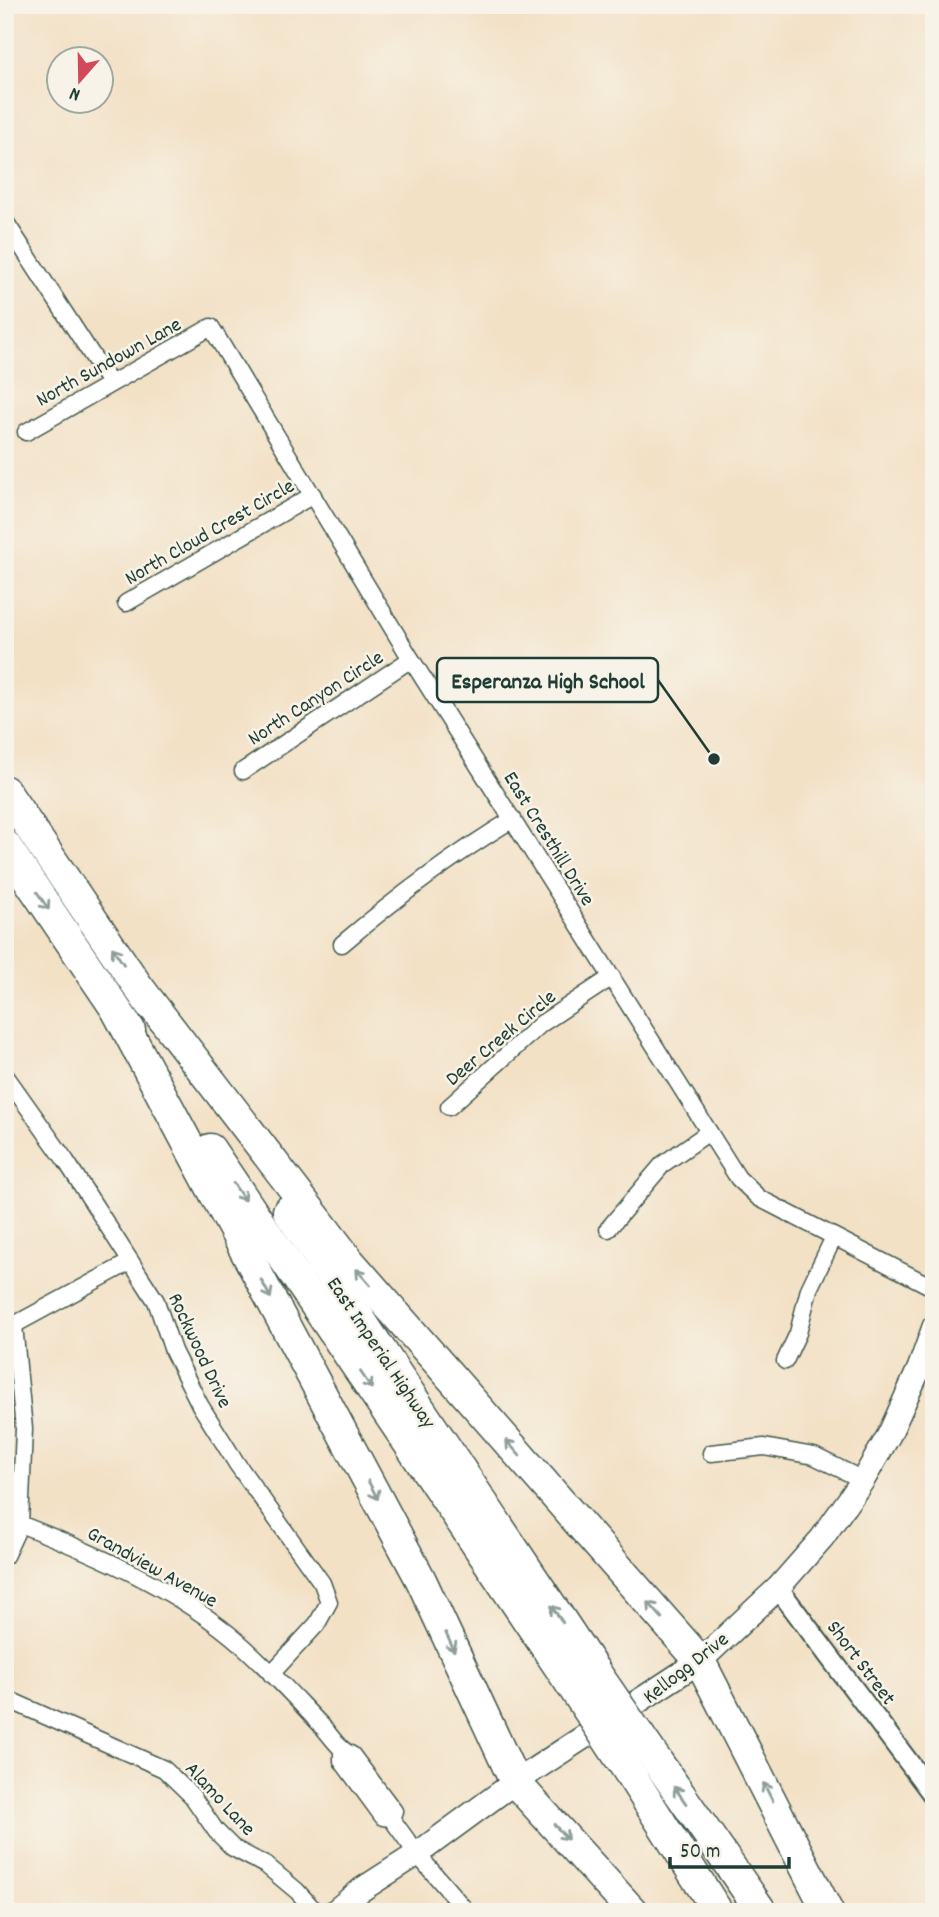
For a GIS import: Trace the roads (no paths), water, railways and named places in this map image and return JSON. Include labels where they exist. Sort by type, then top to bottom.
[{"type":"highway","name":"East Imperial Highway","points":[[5,791],[140,989],[583,1679]]},
{"type":"highway","name":"East Imperial Highway","points":[[5,845],[118,1013],[644,1769],[762,1912]]},
{"type":"highway","points":[[140,989],[350,1262],[700,1661],[828,1912]]},
{"type":"highway","points":[[118,1013],[421,1580],[515,1782],[633,1912]]},
{"type":"highway","name":"East Imperial Highway","points":[[644,1769],[718,1912]]},
{"type":"main road","name":"Kellogg Drive","points":[[334,1912],[361,1890],[416,1854],[515,1782],[700,1661],[778,1588],[822,1538],[863,1480],[889,1435],[919,1369],[934,1327]]},
{"type":"street","points":[[6,222],[110,383]]},
{"type":"street","name":"North Sundown Lane","points":[[26,432],[211,327]]},
{"type":"street","name":"East Cresthill Drive","points":[[211,327],[411,659],[738,1178],[759,1198],[934,1288]]},
{"type":"street","name":"North Cloud Crest Circle","points":[[126,603],[313,495]]},
{"type":"street","name":"North Canyon Circle","points":[[243,771],[411,659]]},
{"type":"street","points":[[342,943],[393,901],[475,842],[513,819]]},
{"type":"street","name":"Deer Creek Circle","points":[[449,1107],[541,1024],[612,977]]},
{"type":"street","name":"Rockwood Drive","points":[[5,1075],[66,1161],[156,1301],[173,1351],[200,1405],[237,1464],[322,1583],[329,1602],[317,1624],[271,1674]]},
{"type":"street","points":[[608,1229],[663,1164],[709,1132]]},
{"type":"street","points":[[785,1361],[798,1333],[809,1289],[834,1237]]},
{"type":"street","points":[[5,1556],[20,1524],[24,1429],[10,1326],[130,1262]]},
{"type":"street","points":[[711,1453],[764,1447],[814,1456],[863,1480]]},
{"type":"street","name":"Grandview Avenue","points":[[20,1524],[81,1548],[185,1604],[243,1646],[327,1732],[342,1751],[352,1755],[394,1811],[391,1818],[416,1854],[467,1912]]},
{"type":"street","name":"Short Street","points":[[778,1588],[934,1796]]},
{"type":"street","name":"Alamo Lane","points":[[5,1698],[164,1769],[192,1796],[216,1831],[233,1848],[267,1866],[297,1891],[316,1912]]},
{"type":"waterway","points":[[930,1718],[934,1717]]},
{"type":"place","name":"Esperanza High School","points":[[714,759]]}]
